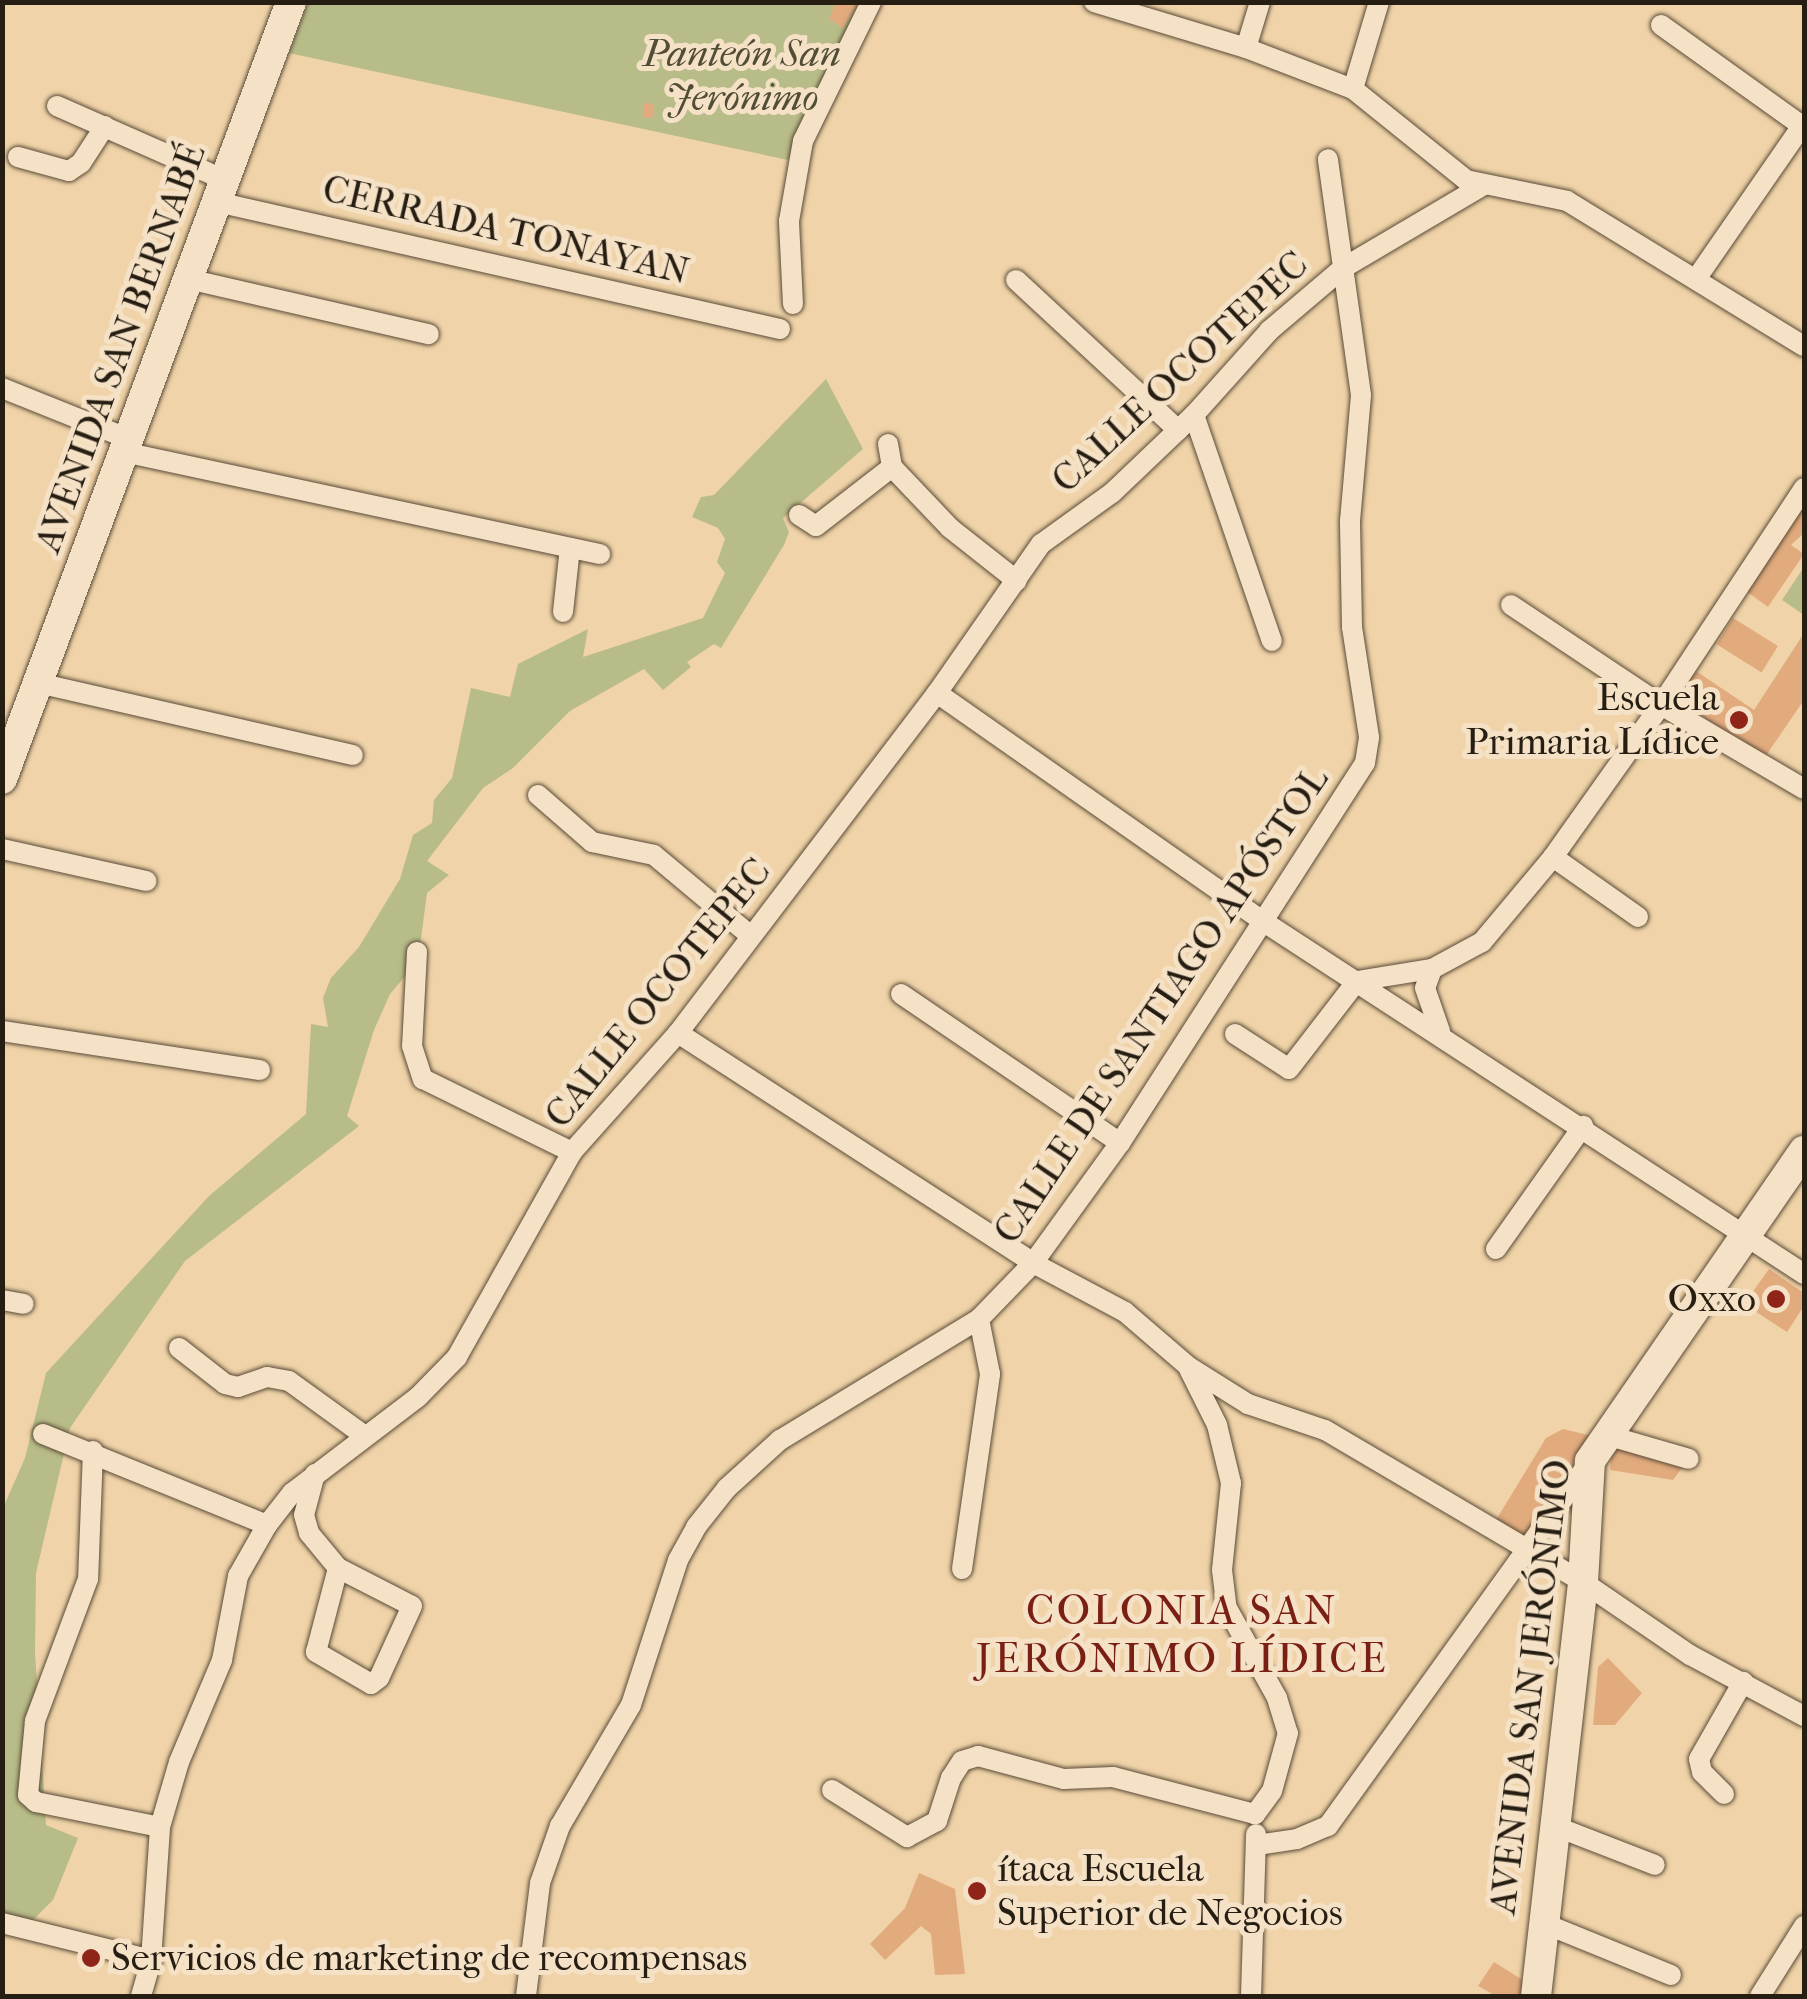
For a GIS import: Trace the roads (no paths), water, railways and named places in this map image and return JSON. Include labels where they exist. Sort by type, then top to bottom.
[{"type":"main road","name":"AVENIDA SAN BERNABÉ","points":[[2,778],[13,718],[38,683],[291,2]]},
{"type":"main road","name":"AVENIDA SAN JERÓNIMO","points":[[1536,1996],[1552,1825],[1583,1582],[1590,1461],[1804,1151]]},
{"type":"street","points":[[793,304],[789,221],[802,140],[871,2]]},
{"type":"street","points":[[1094,2],[1246,48],[1353,89],[1452,171],[1482,186],[1568,201],[1804,346]]},
{"type":"street","points":[[1246,48],[1260,2]]},
{"type":"street","points":[[1353,89],[1378,2]]},
{"type":"street","points":[[1661,26],[1803,124],[1696,279]]},
{"type":"street","name":"CERRADA TONAYAN","points":[[58,106],[105,126],[221,191],[780,328]]},
{"type":"street","points":[[18,157],[68,171],[81,164],[105,126]]},
{"type":"street","name":"CALLE DE SANTIAGO APÓSTOL","points":[[526,1996],[540,1884],[560,1826],[631,1705],[678,1560],[696,1527],[780,1440],[980,1319],[1033,1263],[1120,1143],[1261,920],[1352,787],[1369,737],[1352,626],[1350,521],[1360,395],[1328,159]]},
{"type":"street","name":"CALLE OCOTEPEC","points":[[141,1996],[151,1960],[160,1827],[179,1762],[222,1660],[238,1576],[267,1525],[315,1474],[456,1357],[572,1152],[678,1033],[937,693],[1041,544],[1112,492],[1194,415],[1269,331],[1343,268],[1482,186]]},
{"type":"street","points":[[188,279],[430,334]]},
{"type":"street","points":[[1016,280],[1178,430]]},
{"type":"street","points":[[2,388],[126,446],[600,554]]},
{"type":"street","points":[[1194,415],[1272,641]]},
{"type":"street","points":[[888,444],[892,467],[950,528],[1017,582]]},
{"type":"street","points":[[799,514],[816,526],[892,467]]},
{"type":"street","points":[[1235,1034],[1289,1069],[1357,981],[1432,969],[1482,942],[1553,857],[1661,705],[1804,488]]},
{"type":"street","points":[[562,612],[570,548]]},
{"type":"street","points":[[1512,605],[1661,705],[1804,790]]},
{"type":"street","points":[[38,683],[353,755]]},
{"type":"street","points":[[937,693],[1261,920],[1441,1032],[1804,1274]]},
{"type":"street","points":[[538,794],[592,842],[654,855],[751,936]]},
{"type":"street","points":[[2,849],[146,881]]},
{"type":"street","points":[[1553,857],[1638,917]]},
{"type":"street","points":[[417,952],[412,1046],[423,1078],[446,1096],[513,1120],[572,1152]]},
{"type":"street","points":[[1432,969],[1425,988],[1441,1032]]},
{"type":"street","points":[[901,994],[1120,1143]]},
{"type":"street","points":[[2,1031],[260,1070]]},
{"type":"street","points":[[678,1033],[1033,1263],[1125,1312],[1189,1367],[1248,1404],[1326,1430],[1583,1582],[1690,1655],[1804,1716]]},
{"type":"street","points":[[1496,1249],[1584,1126]]},
{"type":"street","points":[[2,1300],[24,1304]]},
{"type":"street","points":[[962,1569],[990,1374],[980,1319]]},
{"type":"street","points":[[179,1348],[224,1384],[238,1387],[267,1377],[290,1381],[365,1436]]},
{"type":"street","points":[[1189,1367],[1217,1424],[1232,1483],[1222,1570],[1227,1608],[1277,1698],[1288,1733],[1272,1792],[1254,1814],[1257,1845],[1251,1996]]},
{"type":"street","points":[[42,1434],[93,1451],[267,1525]]},
{"type":"street","points":[[1606,1435],[1689,1459]]},
{"type":"street","points":[[93,1451],[88,1579],[35,1721],[28,1794],[36,1802],[160,1827]]},
{"type":"street","points":[[1257,1845],[1297,1840],[1328,1826],[1530,1552],[1590,1461]]},
{"type":"street","points":[[315,1474],[304,1515],[309,1533],[338,1568],[412,1606],[380,1678],[370,1684],[316,1652],[338,1568]]},
{"type":"street","points":[[1724,1794],[1702,1772],[1699,1759],[1743,1682]]},
{"type":"street","points":[[832,1790],[907,1837],[937,1821],[956,1769],[978,1756],[1064,1779],[1113,1777],[1254,1814]]},
{"type":"street","points":[[1552,1825],[1655,1864]]},
{"type":"street","points":[[2,1923],[151,1960]]},
{"type":"street","points":[[1542,1923],[1671,1975]]},
{"type":"street","points":[[1760,1996],[1795,1954],[1804,1926]]},
{"type":"place","name":"Escuela Primaria Lídice","points":[[1739,720]]},
{"type":"place","name":"Oxxo","points":[[1776,1299]]},
{"type":"place","name":"ítaca Escuela Superior de Negocios","points":[[977,1891]]},
{"type":"place","name":"Servicios de marketing de recompensas","points":[[91,1958]]},
{"type":"district","name":"COLONIA SAN JERÓNIMO LÍDICE","points":[[1182,1635]]},
{"type":"park label","name":"Panteón San Jerónimo","points":[[742,76]]}]
